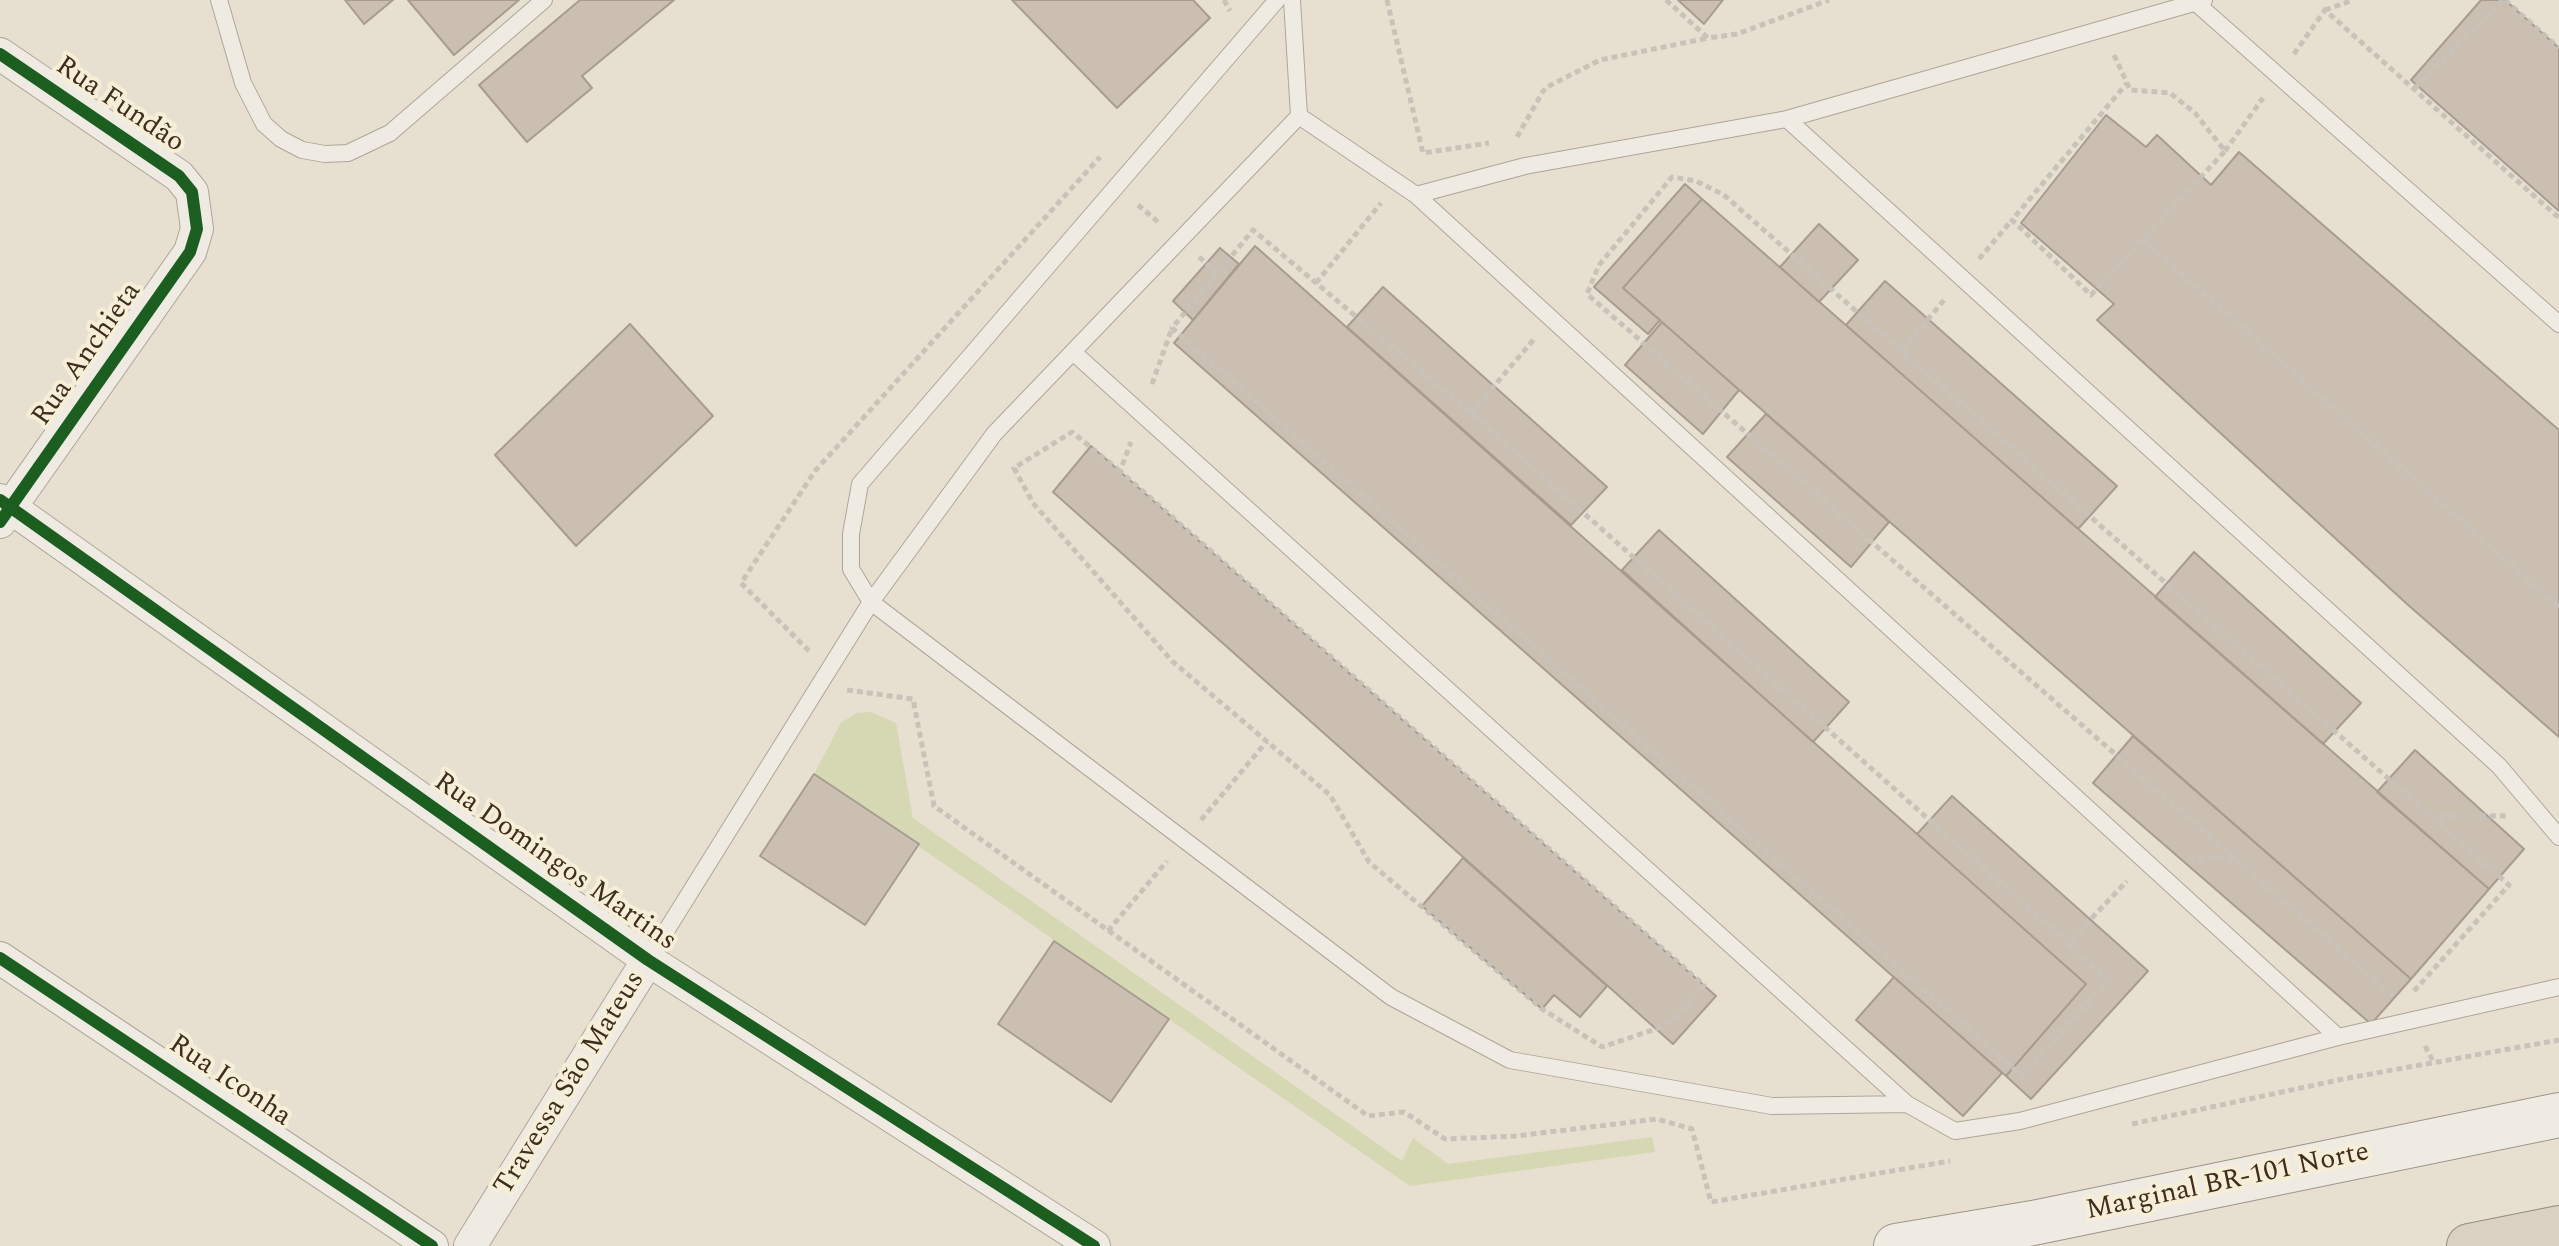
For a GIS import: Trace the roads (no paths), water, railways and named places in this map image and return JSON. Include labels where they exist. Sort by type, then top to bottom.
[{"type":"highway","points":[[2469,1246],[2559,1228]]},
{"type":"main road","name":"Marginal BR-101 Norte","points":[[1896,1246],[2033,1223],[2559,1115]]},
{"type":"street","name":"Rua Fundão","points":[[0,54],[179,176],[192,192],[196,209]]},
{"type":"street","name":"Rua Anchieta","points":[[3,509],[190,252],[197,229],[196,209]]},
{"type":"street","name":"Rua Domingos Martins","points":[[3,509],[648,960],[1094,1246]]},
{"type":"street","name":"Rua Iconha","points":[[0,958],[432,1246]]},
{"type":"street","name":"Travessa São Mateus","points":[[470,1246],[648,960]]},
{"type":"lane","points":[[219,0],[243,83],[264,124],[291,145],[325,154],[348,153],[390,133],[544,0]]},
{"type":"lane","points":[[1277,0],[860,484],[851,534],[851,569],[871,602],[1391,997],[1510,1060],[1772,1106],[1907,1104]]},
{"type":"lane","points":[[1292,0],[1299,116],[1416,195],[2338,1037]]},
{"type":"lane","points":[[1416,195],[1525,166],[1787,119],[2199,1],[2278,76],[2559,324]]},
{"type":"lane","name":"Travessa São Mateus","points":[[648,960],[796,716],[871,602],[994,434],[1299,116]]},
{"type":"lane","points":[[1787,119],[2499,766],[2559,837]]},
{"type":"lane","points":[[1073,352],[1907,1104],[1955,1131],[2020,1121],[2338,1037],[2559,987]]}]
